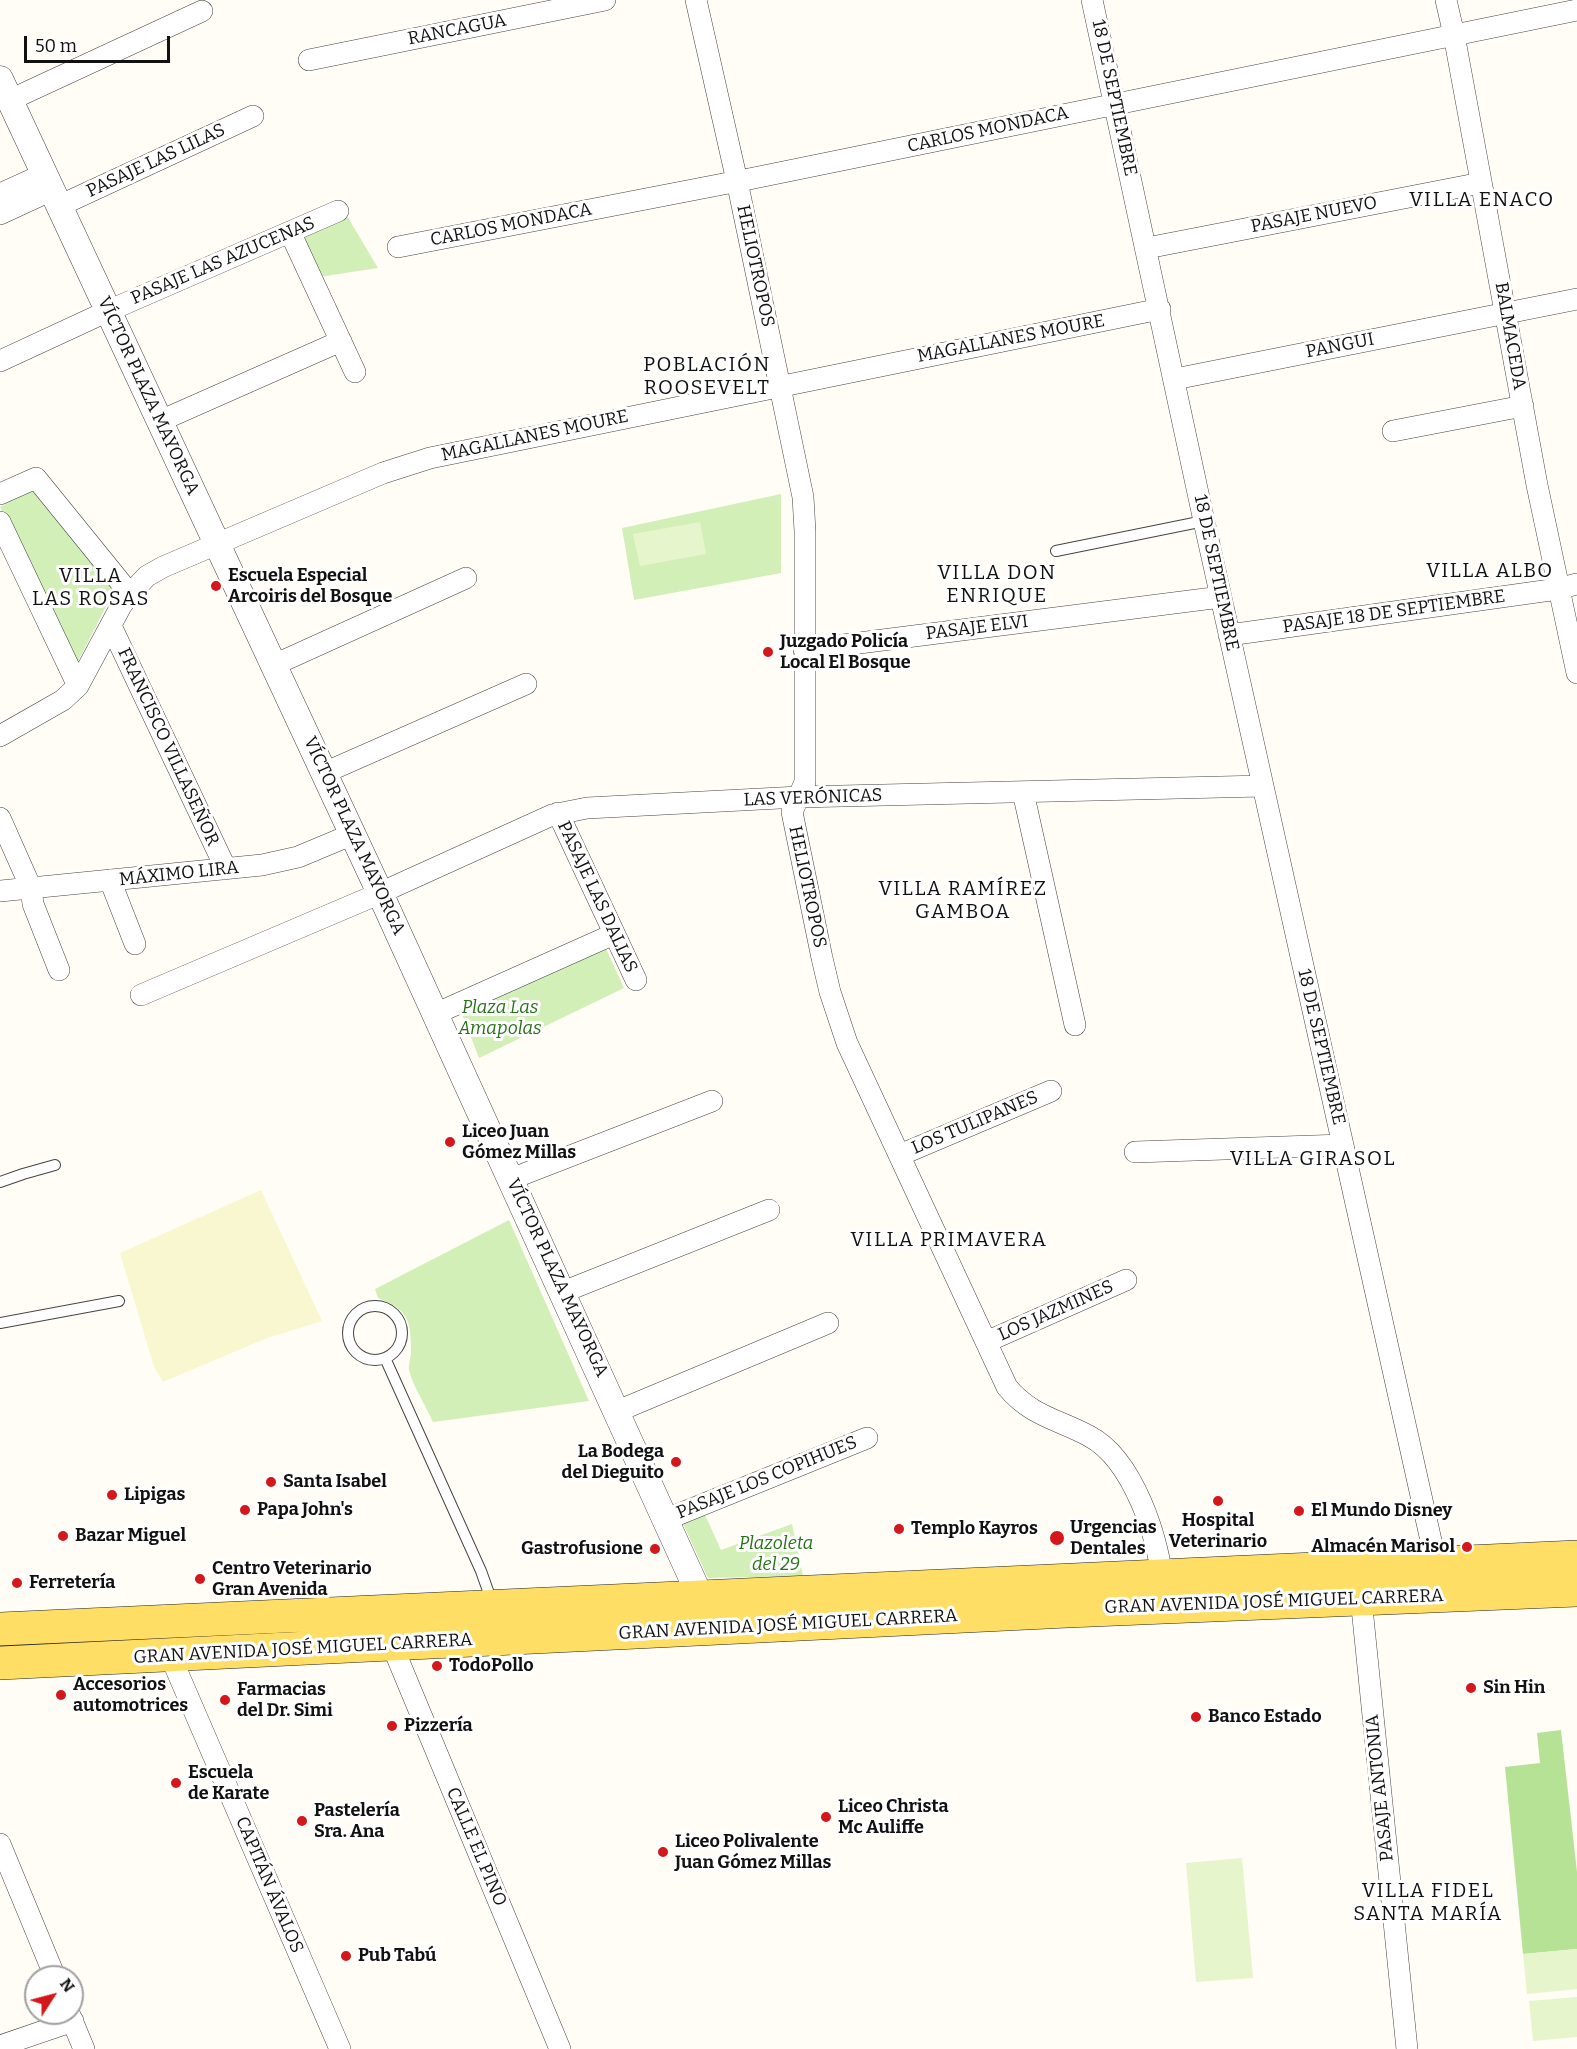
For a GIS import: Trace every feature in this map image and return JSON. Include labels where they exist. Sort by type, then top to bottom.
[{"type":"main road","name":"GRAN AVENIDA JOSÉ MIGUEL CARRERA","points":[[0,1663],[674,1630],[1164,1590],[1436,1563],[1577,1557]]},
{"type":"main road","name":"GRAN AVENIDA JOSÉ MIGUEL CARRERA","points":[[0,1629],[700,1596],[1164,1590],[1361,1598],[1577,1590]]},
{"type":"main road","points":[[674,1630],[689,1617],[700,1596]]},
{"type":"main road","points":[[392,1645],[397,1627],[412,1610]]},
{"type":"street","name":"RANCAGUA","points":[[309,60],[606,0]]},
{"type":"street","name":"HELIOTROPOS","points":[[696,0],[803,497],[805,782],[792,812],[830,992],[848,1043],[1007,1387],[1024,1405],[1042,1416],[1090,1437],[1103,1445],[1120,1463],[1149,1524],[1160,1557],[1164,1590]]},
{"type":"street","name":"18 DE SEPTIEMBRE","points":[[1092,0],[1229,635],[1436,1563],[1440,1595]]},
{"type":"street","name":"BALMACEDA","points":[[1446,0],[1523,406],[1568,586],[1577,672]]},
{"type":"street","points":[[5,90],[202,10]]},
{"type":"street","name":"CARLOS MONDACA","points":[[398,247],[737,182],[1577,10]]},
{"type":"street","name":"VÍCTOR PLAZA MAYORGA","points":[[5,90],[353,834],[618,1411],[700,1596]]},
{"type":"street","name":"PASAJE LAS LILAS","points":[[52,190],[253,116]]},
{"type":"street","name":"PASAJE NUEVO","points":[[1147,248],[1481,183]]},
{"type":"street","points":[[0,195],[52,190]]},
{"type":"street","points":[[0,214],[52,190]]},
{"type":"street","name":"PASAJE LAS AZUCENAS","points":[[0,361],[108,311],[338,211]]},
{"type":"street","points":[[290,232],[355,372]]},
{"type":"street","name":"PANGUI","points":[[1175,379],[1577,299]]},
{"type":"street","name":"MAGALLANES MOURE","points":[[0,736],[63,700],[78,686],[130,594],[155,571],[383,472],[414,462],[1160,309]]},
{"type":"street","points":[[160,421],[341,341]]},
{"type":"street","points":[[1393,431],[1523,406]]},
{"type":"street","points":[[0,494],[36,478],[130,594]]},
{"type":"street","points":[[0,522],[78,686]]},
{"type":"street","points":[[274,665],[466,578]]},
{"type":"street","name":"PASAJE 18 DE SEPTIEMBRE","points":[[1229,635],[1568,586]]},
{"type":"street","name":"PASAJE ELVI","points":[[804,650],[1221,597]]},
{"type":"street","name":"FRANCISCO VILLASEÑOR","points":[[111,626],[226,869]]},
{"type":"street","points":[[324,772],[526,684]]},
{"type":"street","name":"LAS VERÓNICAS","points":[[141,995],[380,893],[558,813],[587,808],[799,797],[1263,786]]},
{"type":"street","points":[[1023,792],[1075,1025]]},
{"type":"street","name":"PASAJE LAS DALIAS","points":[[558,813],[636,980]]},
{"type":"street","points":[[0,818],[31,888],[33,904],[60,970]]},
{"type":"street","name":"MÁXIMO LIRA","points":[[0,891],[262,865],[298,857],[353,834]]},
{"type":"street","points":[[110,880],[135,944]]},
{"type":"street","points":[[435,1014],[615,934]]},
{"type":"street","name":"LOS TULIPANES","points":[[900,1155],[1051,1091]]},
{"type":"street","points":[[511,1179],[712,1101]]},
{"type":"street","name":"18 DE SEPTIEMBRE","points":[[1135,1152],[1343,1145]]},
{"type":"street","points":[[563,1292],[769,1210]]},
{"type":"street","name":"LOS JAZMINES","points":[[986,1342],[1126,1280]]},
{"type":"street","points":[[618,1411],[828,1323]]},
{"type":"street","name":"PASAJE LOS COPIHUES","points":[[667,1519],[867,1438]]},
{"type":"street","name":"PASAJE ANTONIA","points":[[1361,1598],[1407,2049]]},
{"type":"street","name":"CALLE EL PINO","points":[[392,1645],[560,2049]]},
{"type":"street","name":"CAPITÁN ÁVALOS","points":[[170,1655],[340,2049]]},
{"type":"street","points":[[0,1844],[50,1965]]},
{"type":"street","points":[[0,2046],[51,2025]]},
{"type":"street","points":[[74,2025],[84,2049]]},
{"type":"lane","points":[[1056,551],[1204,521]]},
{"type":"lane","points":[[0,1182],[55,1165]]},
{"type":"lane","points":[[0,1323],[119,1301]]},
{"type":"lane","points":[[367,1307],[385,1308],[399,1319],[402,1328],[399,1346],[385,1358],[368,1359],[354,1350],[349,1342],[350,1322],[359,1311],[367,1307]]},
{"type":"lane","points":[[385,1358],[481,1571],[494,1606]]},
{"type":"shaded area","points":[[261,1190],[322,1321],[267,1338],[163,1382],[154,1367],[120,1253]]},
{"type":"green space","points":[[347,216],[378,268],[319,277],[299,239]]},
{"type":"green space","points":[[36,486],[116,587],[75,667],[0,507]]},
{"type":"green space","points":[[781,494],[781,573],[634,600],[622,528]]},
{"type":"green space","points":[[700,522],[706,554],[640,566],[633,534]]},
{"type":"green space","name":"Plaza Las Amapolas","points":[[603,942],[624,988],[479,1058],[460,1009]]},
{"type":"green space","points":[[509,1220],[589,1401],[433,1422],[409,1370],[411,1341],[406,1317],[396,1307],[378,1298],[375,1289]]},
{"type":"green space","name":"Plazoleta del 29","points":[[701,1506],[721,1550],[792,1524],[803,1576],[708,1578],[680,1517]]},
{"type":"green space","points":[[1561,1730],[1577,1872],[1577,1949],[1523,1954],[1505,1767],[1540,1763],[1537,1733]]},
{"type":"green space","points":[[1242,1858],[1253,1978],[1196,1982],[1186,1863]]},
{"type":"green space","points":[[1577,1949],[1577,1989],[1527,1994],[1523,1954]]},
{"type":"green space","points":[[1577,1997],[1577,2037],[1533,2041],[1529,2001]]},
{"type":"place","name":"Escuela Especial Arcoiris del Bosque","points":[[216,586]]},
{"type":"place","name":"Juzgado Policía Local El Bosque","points":[[768,652]]},
{"type":"place","name":"Liceo Juan Gómez Millas","points":[[450,1142]]},
{"type":"place","name":"La Bodega del Dieguito","points":[[676,1462]]},
{"type":"place","name":"Santa Isabel","points":[[271,1482]]},
{"type":"place","name":"Lipigas","points":[[112,1495]]},
{"type":"place","name":"Hospital Veterinario","points":[[1218,1501]]},
{"type":"place","name":"Papa John's","points":[[245,1510]]},
{"type":"place","name":"El Mundo Disney","points":[[1299,1511]]},
{"type":"place","name":"Templo Kayros","points":[[899,1529]]},
{"type":"place","name":"Bazar Miguel","points":[[63,1536]]},
{"type":"place","name":"Urgencias Dentales","points":[[1057,1538]]},
{"type":"place","name":"Almacén Marisol","points":[[1467,1547]]},
{"type":"place","name":"Gastrofusione","points":[[655,1549]]},
{"type":"place","name":"Centro Veterinario Gran Avenida","points":[[200,1579]]},
{"type":"place","name":"Ferretería","points":[[17,1583]]},
{"type":"place","name":"TodoPollo","points":[[437,1666]]},
{"type":"place","name":"Sin Hin","points":[[1471,1688]]},
{"type":"place","name":"Accesorios automotrices","points":[[61,1695]]},
{"type":"place","name":"Farmacias del Dr. Simi","points":[[225,1700]]},
{"type":"place","name":"Banco Estado","points":[[1196,1717]]},
{"type":"place","name":"Pizzería","points":[[392,1726]]},
{"type":"place","name":"Escuela de Karate","points":[[176,1783]]},
{"type":"place","name":"Liceo Christa Mc Auliffe","points":[[826,1817]]},
{"type":"place","name":"Pastelería Sra. Ana","points":[[302,1821]]},
{"type":"place","name":"Liceo Polivalente Juan Gómez Millas","points":[[663,1852]]},
{"type":"place","name":"Pub Tabú","points":[[346,1956]]},
{"type":"district","name":"VILLA ENACO","points":[[1482,200]]},
{"type":"district","name":"POBLACIÓN ROOSEVELT","points":[[707,376]]},
{"type":"district","name":"VILLA ALBO","points":[[1490,571]]},
{"type":"district","name":"VILLA DON ENRIQUE","points":[[997,584]]},
{"type":"district","name":"VILLA LAS ROSAS","points":[[91,588]]},
{"type":"district","name":"VILLA RAMÍREZ GAMBOA","points":[[963,900]]},
{"type":"district","name":"VILLA GIRASOL","points":[[1313,1159]]},
{"type":"district","name":"VILLA PRIMAVERA","points":[[949,1240]]},
{"type":"district","name":"VILLA FIDEL SANTA MARÍA","points":[[1428,1902]]}]
